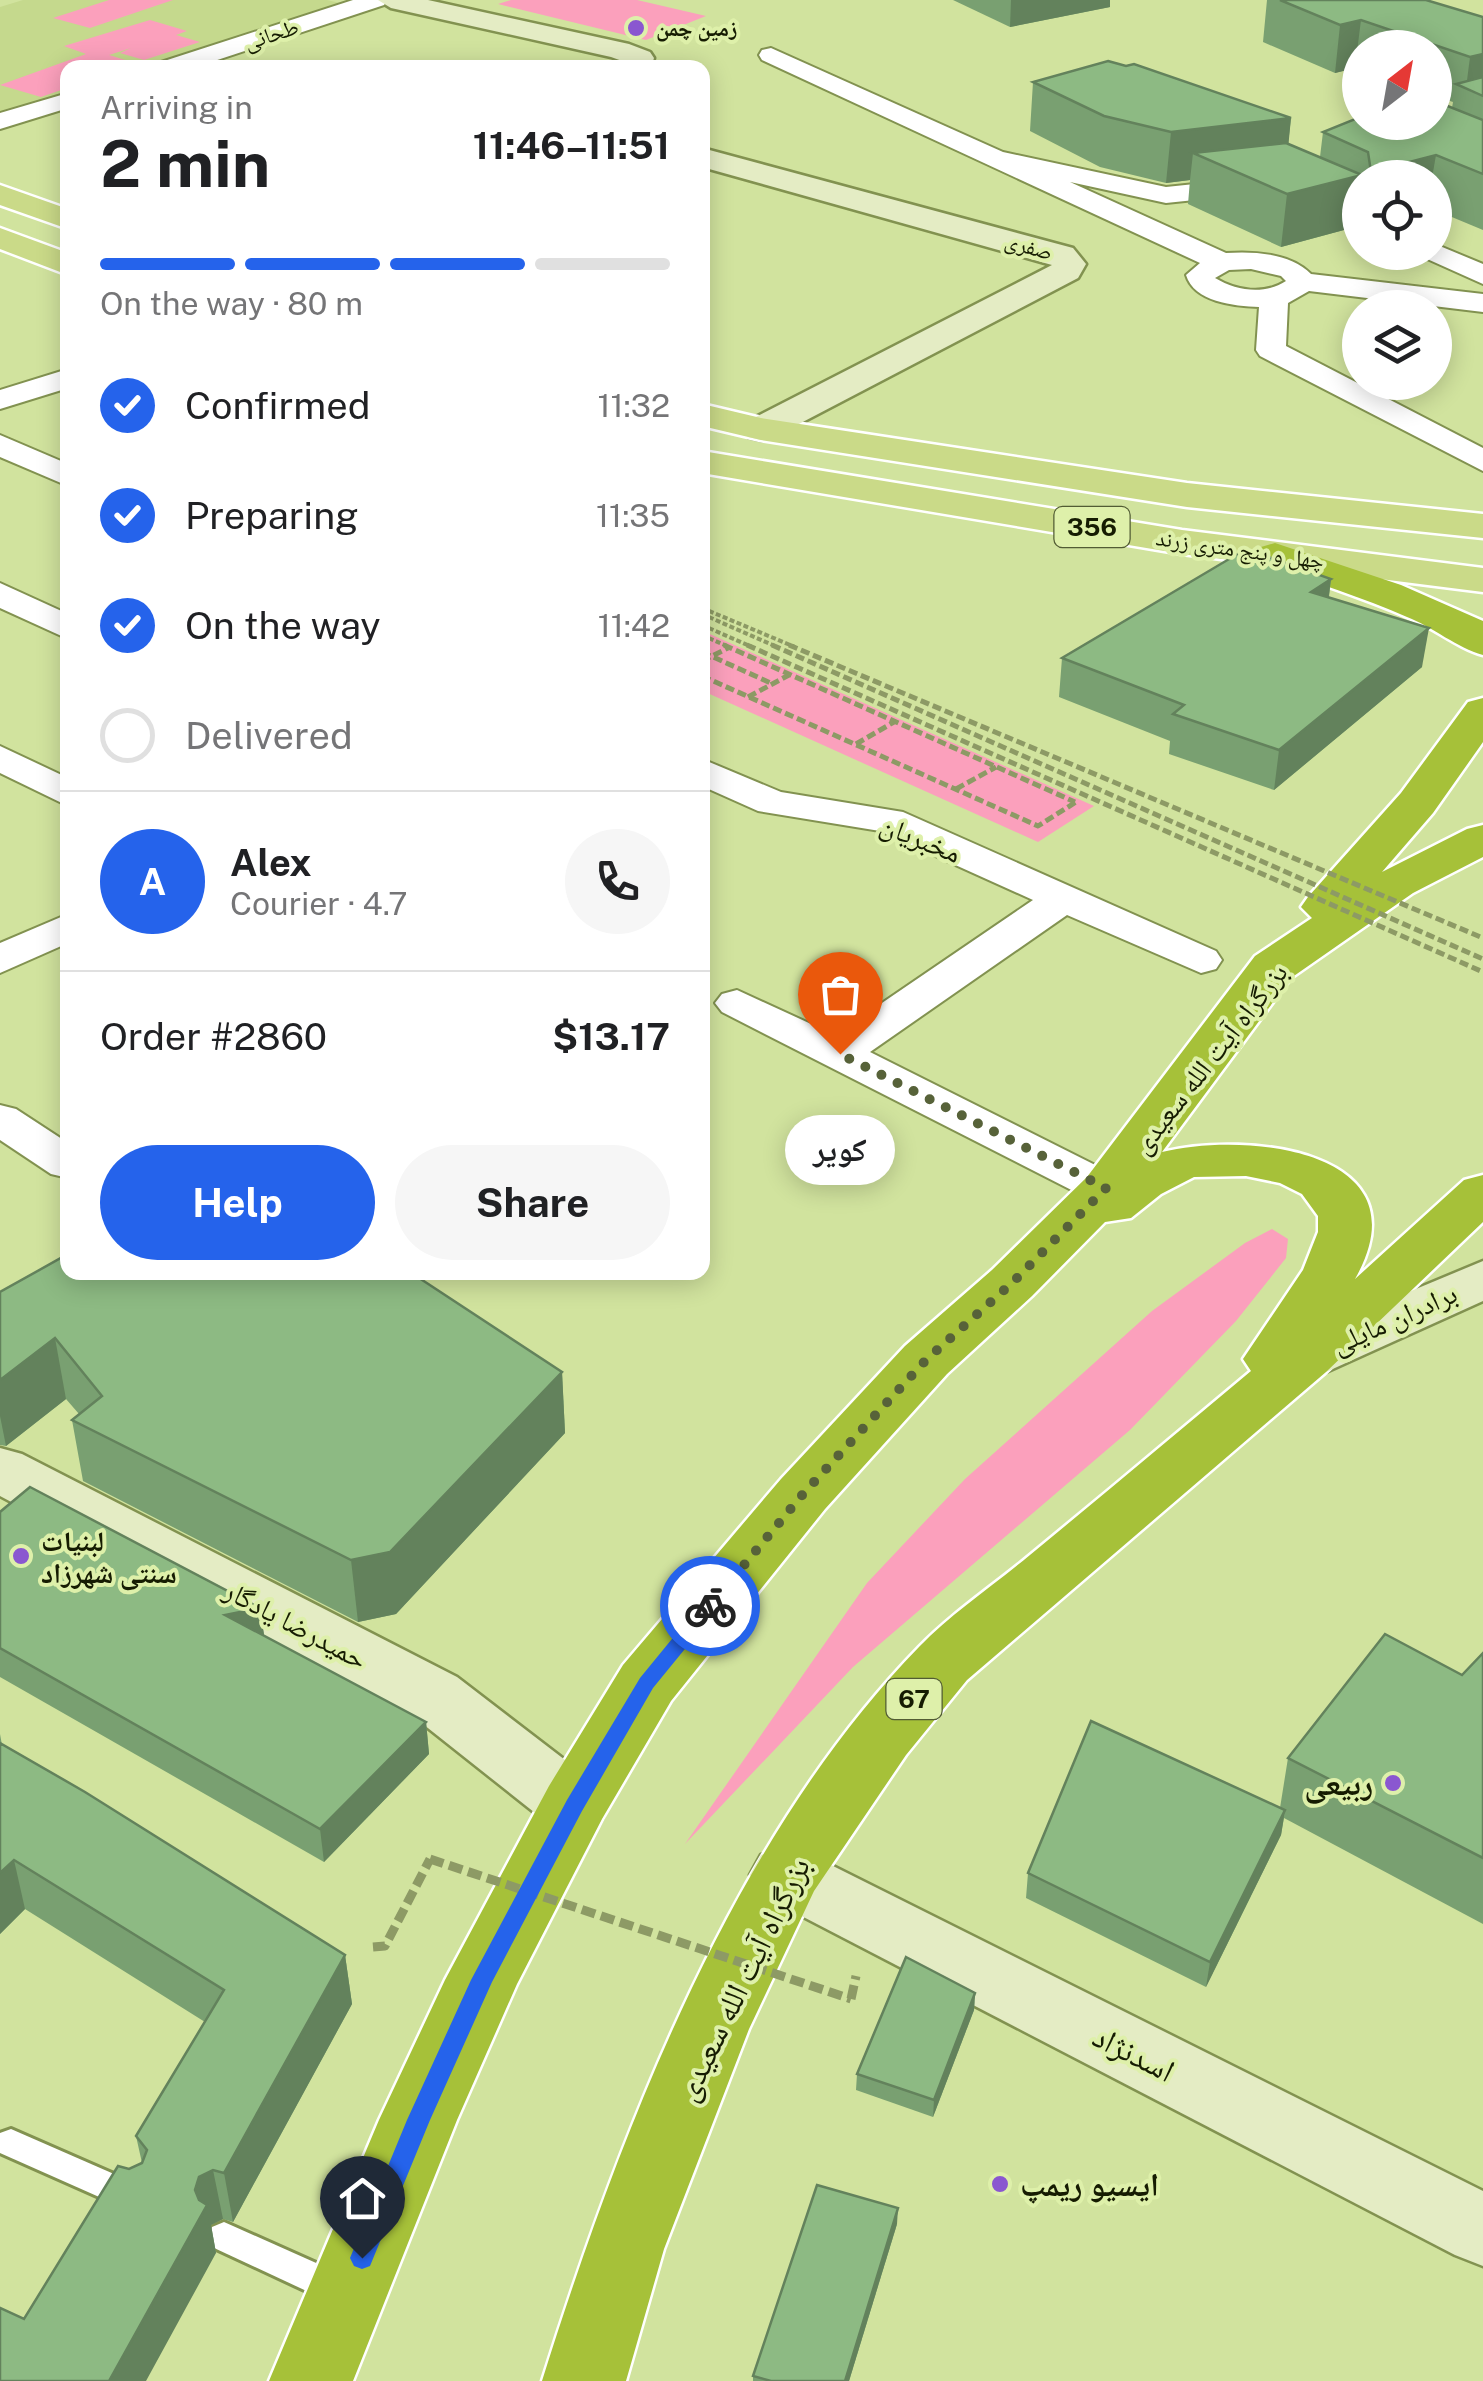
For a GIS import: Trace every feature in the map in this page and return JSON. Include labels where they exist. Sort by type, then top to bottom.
[{"type":"highway","points":[[1275,555],[1445,619],[1480,636],[1483,642]]},
{"type":"highway","points":[[1273,967],[1416,802],[1483,711]]},
{"type":"highway","name":"بزرگراه آیت الله سعیدی","points":[[311,2381],[418,2120],[482,1980],[574,1806],[646,1683],[803,1494],[926,1360],[1012,1283],[1106,1188],[1273,967],[1396,882],[1483,839]]},
{"type":"highway","points":[[1012,1283],[1146,1179],[1180,1164],[1220,1157],[1261,1160],[1304,1174],[1336,1192],[1346,1218],[1340,1251],[1318,1292],[1229,1424]]},
{"type":"highway","name":"بزرگراه آیت الله سعیدی","points":[[584,2381],[624,2249],[696,2066],[786,1876],[882,1737],[944,1663],[1306,1358],[1483,1192]]},
{"type":"main road","points":[[0,194],[60,217]]},
{"type":"main road","points":[[0,238],[60,261]]},
{"type":"main road","name":"چهل و پنج متری زرند","points":[[710,417],[761,429],[1187,495],[1483,526]]},
{"type":"main road","name":"چهل و پنج متری زرند","points":[[710,463],[1275,555],[1483,580]]},
{"type":"main road","points":[[1391,518],[1483,537]]},
{"type":"street","name":"طحانی","points":[[192,60],[376,0]]},
{"type":"street","points":[[391,0],[429,3],[619,50],[639,60]]},
{"type":"street","points":[[771,56],[1222,262],[1251,260],[1280,265],[1299,276],[1288,289],[1270,350],[1483,462]]},
{"type":"street","points":[[0,122],[60,103]]},
{"type":"street","name":"صفری","points":[[710,159],[1061,255],[1070,264],[1066,271],[761,429]]},
{"type":"street","points":[[1000,159],[1166,195],[1285,182]]},
{"type":"street","points":[[1452,260],[1483,275]]},
{"type":"street","points":[[1288,289],[1483,304]]},
{"type":"street","points":[[0,400],[60,381]]},
{"type":"street","points":[[0,445],[60,472]]},
{"type":"street","points":[[0,594],[60,624]]},
{"type":"street","points":[[0,758],[60,790]]},
{"type":"street","name":"مخبریان","points":[[710,775],[772,803],[889,820],[1200,960]]},
{"type":"street","points":[[840,1054],[1061,900]]},
{"type":"street","points":[[0,960],[59,939]]},
{"type":"street","points":[[737,1004],[1106,1188]]},
{"type":"street","points":[[0,1119],[60,1159]]},
{"type":"street","name":"برادران مایلی","points":[[1306,1358],[1483,1278]]},
{"type":"street","name":"حمیدرضا یادگار","points":[[5,1478],[433,1695],[574,1806]]},
{"type":"street","name":"اسدنژاد","points":[[786,1876],[1483,2230]]},
{"type":"lane","points":[[10,2142],[138,2200]]},
{"type":"lane","points":[[224,2238],[348,2293]]},
{"type":"path","points":[[710,614],[1483,938]]},
{"type":"path","points":[[710,615],[1483,959]]},
{"type":"path","points":[[710,629],[1483,972]]},
{"type":"path","points":[[710,639],[1076,802],[1038,826],[710,680]]},
{"type":"path","points":[[712,656],[729,647]]},
{"type":"path","points":[[712,656],[773,684]]},
{"type":"path","points":[[748,697],[790,674]]},
{"type":"path","points":[[856,744],[895,721]]},
{"type":"path","points":[[956,790],[997,766]]},
{"type":"path","points":[[373,1947],[385,1946],[430,1859],[851,1999]]},
{"type":"shaded area","points":[[23,0],[327,0],[344,4],[171,60],[60,60],[60,96],[0,117],[0,7]]},
{"type":"shaded area","points":[[109,0],[173,0],[90,28],[53,18]]},
{"type":"shaded area","name":"زمین چمن","points":[[511,0],[637,0],[706,16],[646,40],[498,4]]},
{"type":"shaded area","points":[[150,20],[187,31],[176,35],[200,42],[144,60],[120,53],[131,48],[109,55],[125,60],[69,60],[86,54],[64,46]]},
{"type":"shaded area","points":[[60,63],[60,90],[41,97],[0,85]]},
{"type":"shaded area","points":[[710,634],[1094,806],[1038,842],[710,694]]},
{"type":"shaded area","points":[[1272,1229],[1288,1239],[1286,1258],[1236,1321],[1130,1430],[853,1667],[685,1844],[867,1583],[965,1479],[1152,1311],[1245,1243]]},
{"type":"building","points":[[1280,0],[1426,0],[1483,17],[1483,54],[1470,57],[1452,51],[1452,30],[1390,30],[1361,20],[1340,25]]},
{"type":"building","points":[[1108,61],[1134,64],[1291,118],[1171,132],[1104,116],[1033,82]]},
{"type":"building","points":[[1483,77],[1483,96],[1456,84]]},
{"type":"building","points":[[1452,108],[1483,120],[1483,174],[1436,155],[1417,160],[1369,160],[1368,152],[1323,132],[1342,124],[1342,140],[1452,140]]},
{"type":"building","points":[[1286,143],[1342,167],[1342,180],[1287,194],[1193,153]]},
{"type":"building","points":[[1246,549],[1331,579],[1311,592],[1429,628],[1279,750],[1173,714],[1184,705],[1062,658]]},
{"type":"building","points":[[60,1258],[60,1280],[422,1280],[562,1372],[390,1552],[351,1560],[72,1420],[102,1396],[55,1338],[0,1380],[0,1292]]},
{"type":"building","points":[[30,1487],[260,1608],[225,1615],[426,1722],[320,1829],[0,1648],[0,1512]]},
{"type":"building","points":[[1385,1634],[1462,1675],[1483,1653],[1483,1858],[1288,1758]]},
{"type":"building","points":[[1091,1721],[1285,1810],[1210,1962],[1028,1873]]},
{"type":"building","points":[[0,1743],[345,1955],[224,2173],[213,2170],[199,2177],[195,2190],[199,2200],[207,2205],[109,2381],[0,2381],[0,2308],[24,2319],[118,2166],[129,2169],[142,2163],[147,2150],[136,2136],[224,1990],[14,1860],[0,1873]]},
{"type":"building","points":[[906,1957],[975,1993],[934,2100],[857,2074]]},
{"type":"building","points":[[817,2185],[898,2208],[845,2381],[771,2381],[753,2376]]},
{"type":"way so far","points":[[710,1606],[803,1494],[926,1360],[1012,1283],[1106,1188],[840,1054]]},
{"type":"place","name":"زمین چمن","points":[[636,28]]},
{"type":"place","name":"کویر","points":[[840,1054]]},
{"type":"place","name":"لبنیات سنتی شهرزاد","points":[[21,1556]]},
{"type":"place","name":"ربیعی","points":[[1393,1783]]},
{"type":"place","name":"ایسیو ریمپ","points":[[1000,2184]]},
{"type":"route","points":[[362,2258],[418,2120],[482,1980],[574,1806],[646,1683],[710,1606]]}]
